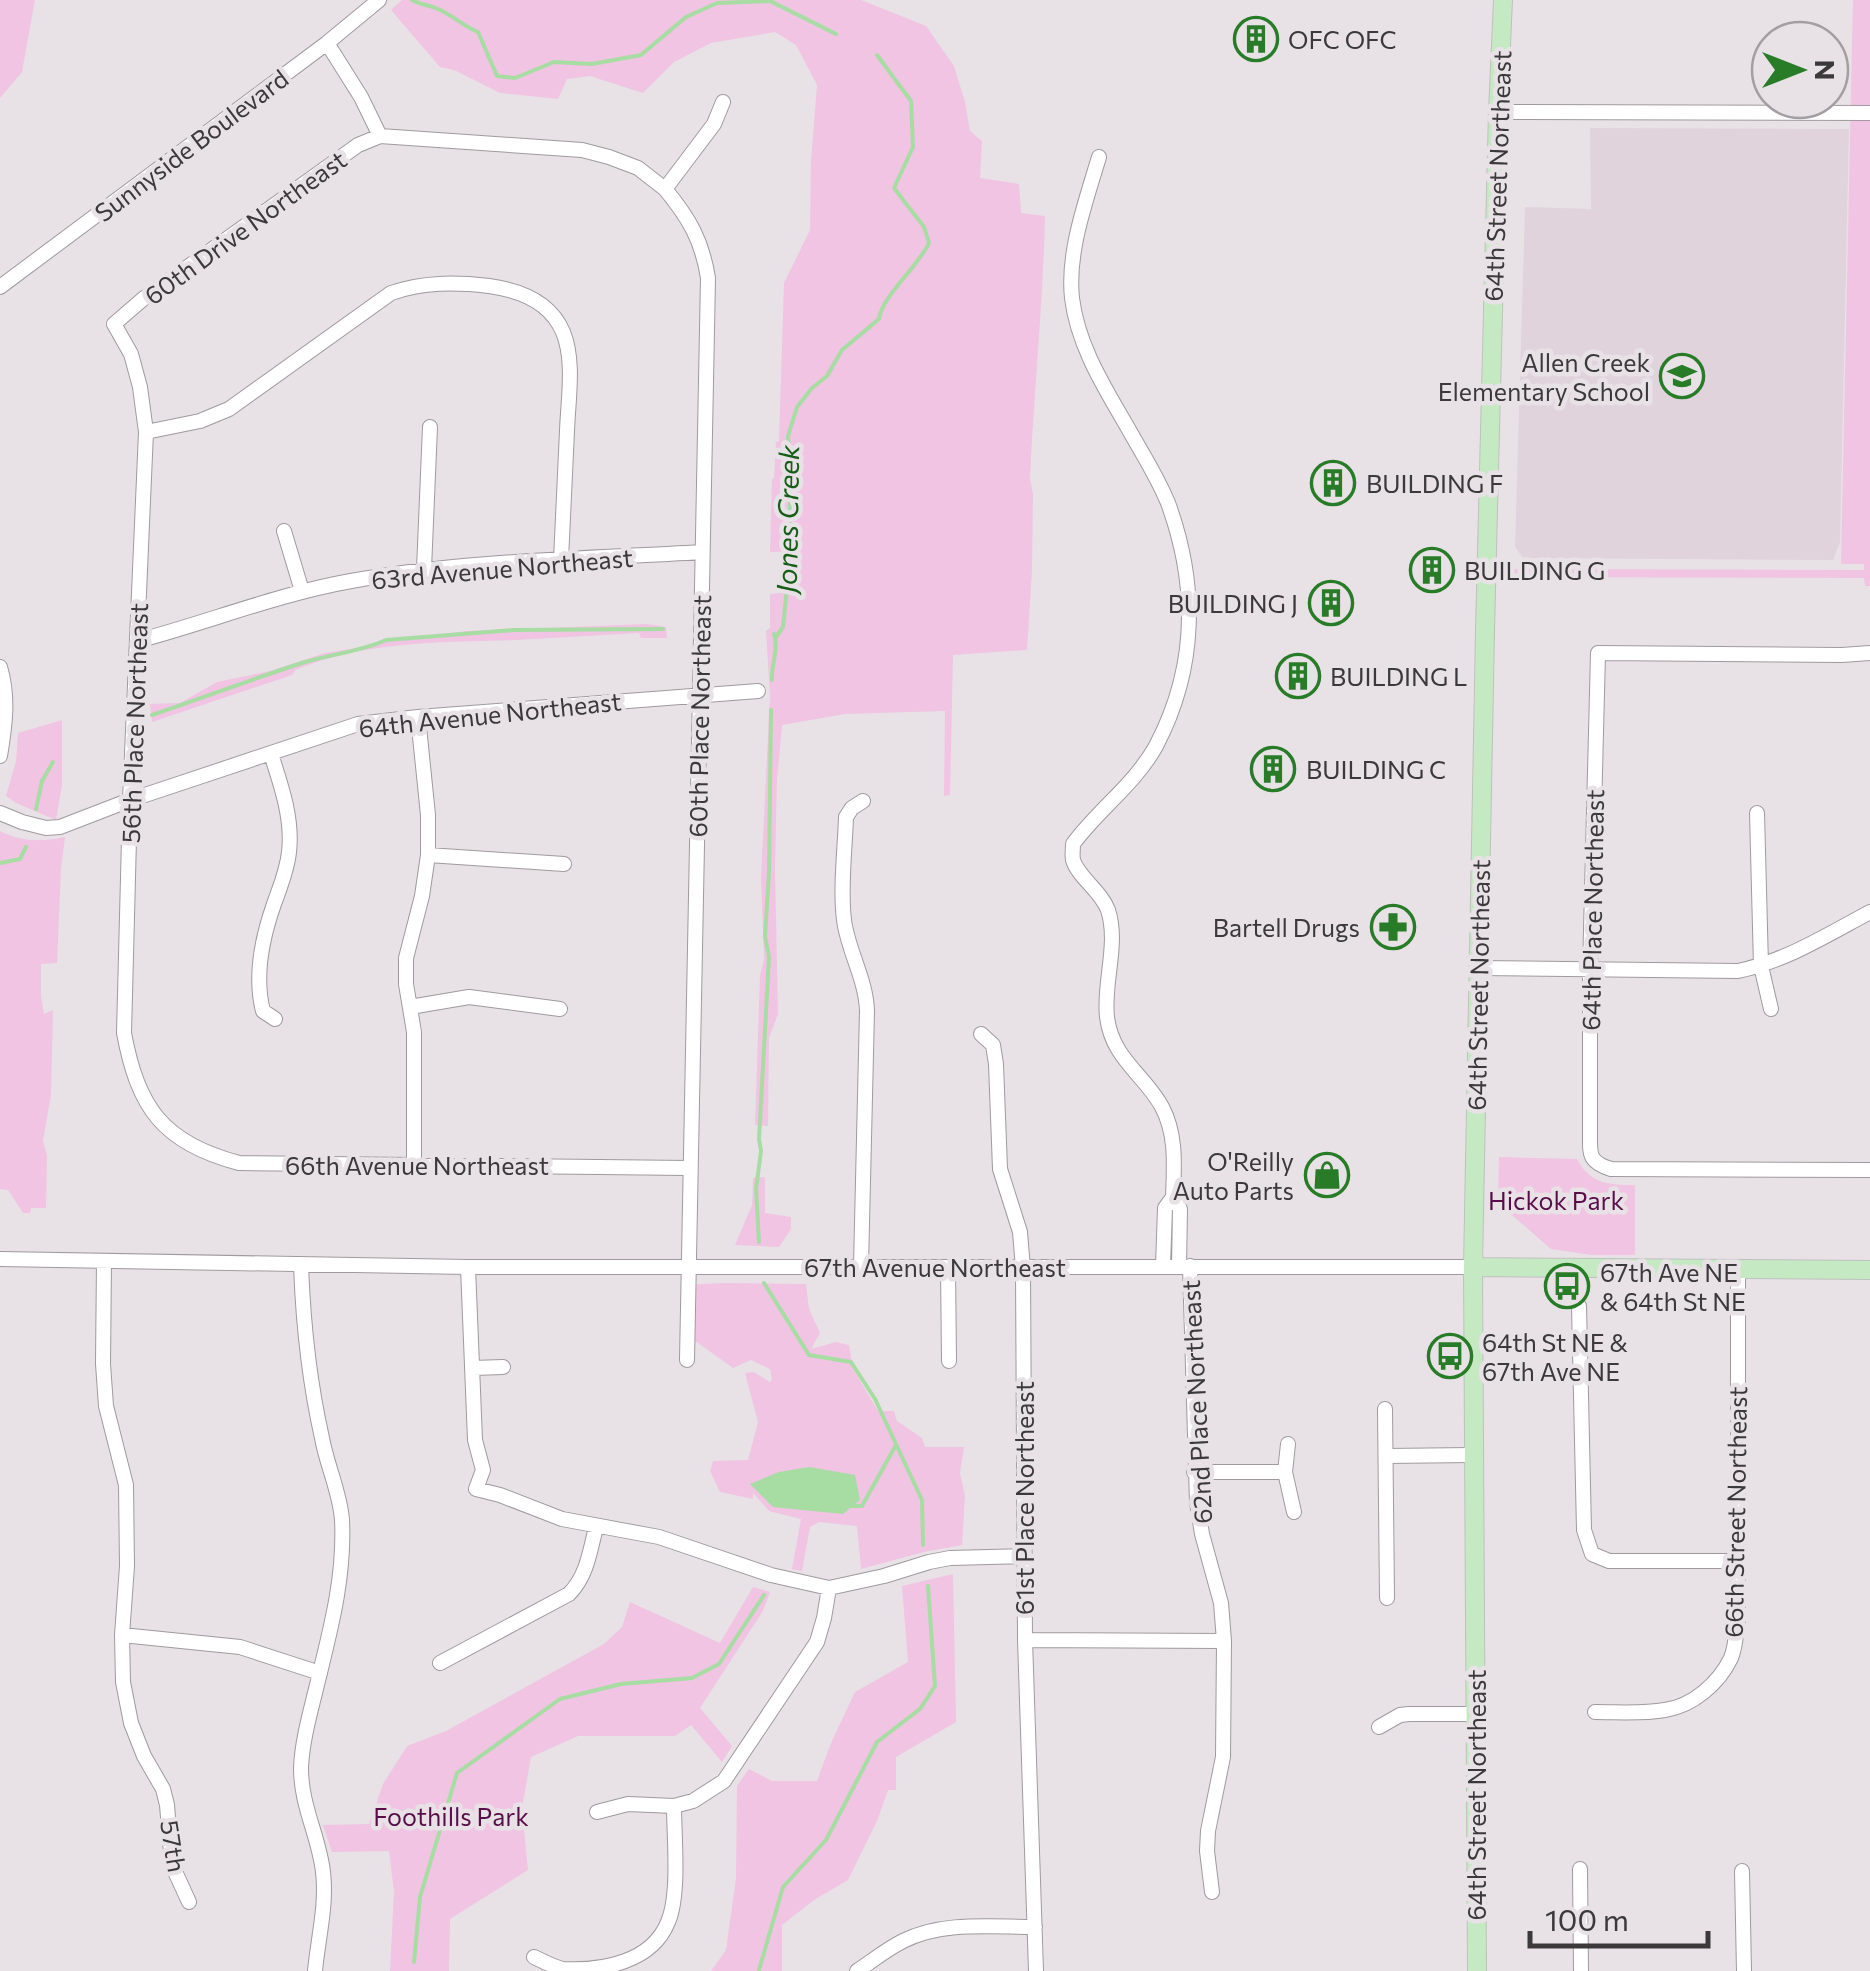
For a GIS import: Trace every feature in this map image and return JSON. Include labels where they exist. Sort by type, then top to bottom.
[{"type":"main road","name":"64th Street Northeast","points":[[1476,1971],[1473,1267],[1503,0]]},
{"type":"main road","name":"67th Avenue Northeast","points":[[1473,1267],[1870,1270]]},
{"type":"street","name":"Sunnyside Boulevard","points":[[0,286],[327,44],[379,0]]},
{"type":"street","points":[[327,44],[361,97],[380,136],[582,150],[638,168],[664,189],[714,124],[723,102]]},
{"type":"street","points":[[1498,112],[1870,113]]},
{"type":"street","name":"60th Drive Northeast","points":[[114,324],[358,145],[380,136]]},
{"type":"street","name":"62nd Place Northeast","points":[[1099,157],[1072,267],[1076,318],[1088,356],[1167,500],[1185,562],[1190,614],[1180,682],[1168,719],[1154,748],[1128,783],[1073,844],[1073,860],[1108,910],[1111,932],[1107,1018],[1116,1047],[1156,1097],[1171,1128],[1173,1198],[1180,1209],[1177,1266],[1194,1472],[1202,1534],[1221,1603],[1224,1642],[1223,1757],[1207,1851],[1212,1892]]},
{"type":"street","name":"60th Place Northeast","points":[[664,189],[691,223],[704,253],[708,278],[687,1360]]},
{"type":"street","points":[[146,432],[200,421],[230,408],[391,293],[412,286],[457,283],[507,288],[547,308],[564,334],[569,368],[561,560]]},
{"type":"street","name":"56th Place Northeast","points":[[114,324],[131,354],[146,432],[124,1033],[141,1094],[158,1120]]},
{"type":"street","points":[[424,569],[430,427]]},
{"type":"street","points":[[284,531],[302,591]]},
{"type":"street","name":"63rd Avenue Northeast","points":[[137,641],[302,591],[424,569],[702,552]]},
{"type":"street","name":"64th Place Northeast","points":[[1870,653],[1598,653],[1590,970],[1590,1154],[1598,1165],[1870,1170]]},
{"type":"street","points":[[0,667],[6,691],[0,756]]},
{"type":"street","name":"64th Avenue Northeast","points":[[0,814],[46,828],[60,827],[358,724],[418,716],[758,691]]},
{"type":"street","points":[[414,1164],[414,1032],[406,958],[428,855],[418,716]]},
{"type":"street","points":[[270,754],[284,797],[290,850],[262,946],[260,1000],[263,1011],[275,1019]]},
{"type":"street","points":[[860,1266],[867,1011],[866,992],[844,920],[844,899],[846,817],[862,801]]},
{"type":"street","points":[[1757,812],[1761,966],[1772,1009]]},
{"type":"street","points":[[428,855],[564,864]]},
{"type":"street","points":[[1478,968],[1738,972],[1796,952],[1870,912]]},
{"type":"street","points":[[410,1007],[469,997],[560,1010]]},
{"type":"street","name":"61st Place Northeast","points":[[981,1034],[994,1045],[1000,1168],[1020,1232],[1023,1268],[1023,1556],[1036,1971]]},
{"type":"street","name":"66th Avenue Northeast","points":[[158,1120],[200,1151],[259,1165],[689,1168]]},
{"type":"street","name":"67th Avenue Northeast","points":[[0,1259],[468,1266],[1473,1267]]},
{"type":"street","name":"57th","points":[[104,1261],[106,1406],[126,1485],[123,1682],[130,1724],[162,1789],[168,1810],[172,1865],[189,1902]]},
{"type":"street","points":[[301,1264],[313,1393],[342,1513],[343,1546],[340,1583],[306,1732],[302,1767],[304,1800],[323,1870],[315,1971]]},
{"type":"street","points":[[468,1266],[475,1440],[483,1470],[476,1489],[562,1519],[659,1536],[771,1575],[829,1588],[940,1560],[1023,1556]]},
{"type":"street","points":[[948,1267],[949,1362]]},
{"type":"street","name":"66th Street Northeast","points":[[1595,1712],[1669,1710],[1691,1700],[1714,1682],[1732,1656],[1738,1619],[1738,1269]]},
{"type":"street","points":[[1579,1306],[1584,1530],[1592,1554],[1609,1561],[1737,1561]]},
{"type":"street","points":[[474,1368],[503,1368]]},
{"type":"street","points":[[1385,1409],[1387,1598]]},
{"type":"street","points":[[1288,1444],[1285,1472],[1294,1512]]},
{"type":"street","points":[[1386,1456],[1472,1455]]},
{"type":"street","points":[[1194,1472],[1285,1472]]},
{"type":"street","points":[[440,1663],[569,1594],[585,1569],[596,1527]]},
{"type":"street","points":[[598,1812],[628,1804],[674,1806],[693,1801],[724,1781],[817,1642],[829,1588]]},
{"type":"street","points":[[122,1634],[240,1647],[320,1673]]},
{"type":"street","points":[[1025,1640],[1224,1642]]},
{"type":"street","points":[[1378,1727],[1400,1715],[1476,1714]]},
{"type":"street","points":[[534,1957],[562,1969],[585,1970],[624,1965],[644,1953],[668,1922],[674,1895],[674,1806]]},
{"type":"street","points":[[1580,1869],[1581,1971]]},
{"type":"street","points":[[1742,1871],[1744,1971]]},
{"type":"street","points":[[857,1971],[902,1942],[932,1931],[1035,1927]]},
{"type":"shaded area","name":"Allen Creek Elementary School","points":[[1590,128],[1849,129],[1840,542],[1833,560],[1523,558],[1515,547],[1525,207],[1591,209]]},
{"type":"shaded area","points":[[809,1467],[855,1475],[860,1500],[843,1514],[773,1507],[750,1484],[779,1472]]},
{"type":"green space","points":[[0,0],[35,0],[22,72],[0,98]]},
{"type":"green space","points":[[402,0],[861,0],[926,26],[954,66],[970,131],[982,141],[980,178],[1019,184],[1021,213],[1045,216],[1030,479],[1032,570],[1027,650],[953,655],[950,795],[944,796],[945,711],[845,714],[782,725],[775,868],[778,1014],[769,1038],[768,1126],[755,1125],[760,976],[764,959],[761,878],[770,696],[766,631],[770,628],[770,594],[782,593],[784,552],[770,552],[772,479],[779,441],[784,283],[810,230],[817,85],[796,45],[775,32],[711,43],[674,62],[643,93],[590,76],[567,79],[558,99],[500,93],[440,67],[391,10]]},
{"type":"green space","points":[[1853,0],[1870,0],[1870,586],[1865,586],[1864,578],[1513,577],[1513,569],[1864,570],[1864,564],[1841,564]]},
{"type":"green space","points":[[647,624],[666,627],[667,638],[641,638],[639,633],[431,643],[348,653],[152,722],[150,704],[180,703],[217,682],[381,641],[468,631]]},
{"type":"green space","points":[[62,720],[62,785],[56,820],[6,796],[16,761],[18,733]]},
{"type":"green space","points":[[0,831],[32,840],[65,837],[57,963],[41,964],[44,1014],[53,1010],[51,1095],[43,1141],[47,1156],[46,1208],[31,1208],[30,1213],[23,1213],[8,1190],[0,1189]]},
{"type":"green space","name":"Hickok Park","points":[[1499,1157],[1577,1159],[1594,1178],[1635,1185],[1635,1255],[1591,1255],[1551,1249],[1498,1203]]},
{"type":"green space","points":[[765,1177],[765,1213],[791,1217],[791,1229],[779,1247],[735,1245],[752,1205],[753,1178]]},
{"type":"green space","points":[[806,1284],[809,1309],[820,1333],[811,1349],[836,1342],[849,1345],[853,1369],[878,1411],[894,1411],[897,1421],[922,1438],[925,1447],[964,1447],[960,1473],[965,1496],[962,1545],[861,1569],[857,1526],[819,1522],[810,1527],[802,1571],[792,1569],[801,1519],[769,1511],[753,1493],[753,1499],[720,1492],[710,1471],[713,1461],[748,1460],[758,1422],[745,1373],[754,1372],[770,1382],[772,1379],[770,1369],[751,1360],[733,1368],[691,1338],[684,1285]]},
{"type":"green space","points":[[953,1574],[956,1722],[896,1757],[896,1790],[888,1790],[848,1880],[782,1925],[782,1971],[711,1971],[726,1950],[736,1878],[737,1786],[749,1769],[772,1781],[817,1781],[855,1692],[908,1662],[902,1586]]},
{"type":"green space","name":"Foothills Park","points":[[753,1587],[770,1592],[763,1611],[700,1708],[732,1746],[722,1762],[691,1725],[675,1736],[578,1736],[531,1757],[522,1808],[528,1870],[450,1919],[449,1971],[390,1971],[394,1892],[389,1851],[332,1852],[323,1825],[369,1824],[383,1784],[407,1746],[446,1731],[604,1644],[622,1627],[630,1602],[720,1643]]},
{"type":"waterway","name":"Jones Creek","points":[[412,0],[443,11],[478,32],[497,76],[515,78],[554,62],[592,64],[641,55],[686,17],[717,3],[770,1],[836,34]]},
{"type":"waterway","name":"Jones Creek","points":[[776,637],[783,627],[790,559],[788,436],[797,407],[827,376],[842,350],[879,319],[886,301],[929,243],[924,227],[894,188],[913,147],[911,101],[877,55]]},
{"type":"waterway","name":"Jones Creek","points":[[152,715],[302,663],[386,640],[514,630],[663,629]]},
{"type":"waterway","points":[[772,680],[774,634]]},
{"type":"waterway","points":[[759,1242],[756,1189],[769,957],[765,936],[771,710]]},
{"type":"waterway","name":"Jones Creek","points":[[36,809],[42,781],[53,762]]},
{"type":"waterway","name":"Jones Creek","points":[[0,863],[20,859],[26,847]]},
{"type":"waterway","points":[[764,1283],[809,1355],[851,1362],[875,1399],[922,1500],[923,1545]]},
{"type":"waterway","points":[[851,1506],[862,1506],[896,1445]]},
{"type":"waterway","points":[[759,1970],[783,1887],[826,1840],[877,1742],[920,1709],[935,1686],[928,1586]]},
{"type":"waterway","points":[[414,1962],[420,1897],[457,1773],[560,1699],[621,1684],[692,1678],[719,1664],[764,1595]]},
{"type":"place","name":"OFC OFC","points":[[1256,39]]},
{"type":"place","name":"Allen Creek Elementary School","points":[[1682,376]]},
{"type":"place","name":"BUILDING F","points":[[1333,483]]},
{"type":"place","name":"BUILDING G","points":[[1432,570]]},
{"type":"place","name":"BUILDING J","points":[[1331,603]]},
{"type":"place","name":"BUILDING L","points":[[1298,676]]},
{"type":"place","name":"BUILDING C","points":[[1273,769]]},
{"type":"place","name":"Bartell Drugs","points":[[1393,927]]},
{"type":"place","name":"O'Reilly Auto Parts","points":[[1327,1175]]},
{"type":"place","name":"67th Ave NE & 64th St NE","points":[[1567,1286]]},
{"type":"place","name":"64th St NE & 67th Ave NE","points":[[1450,1356]]}]
